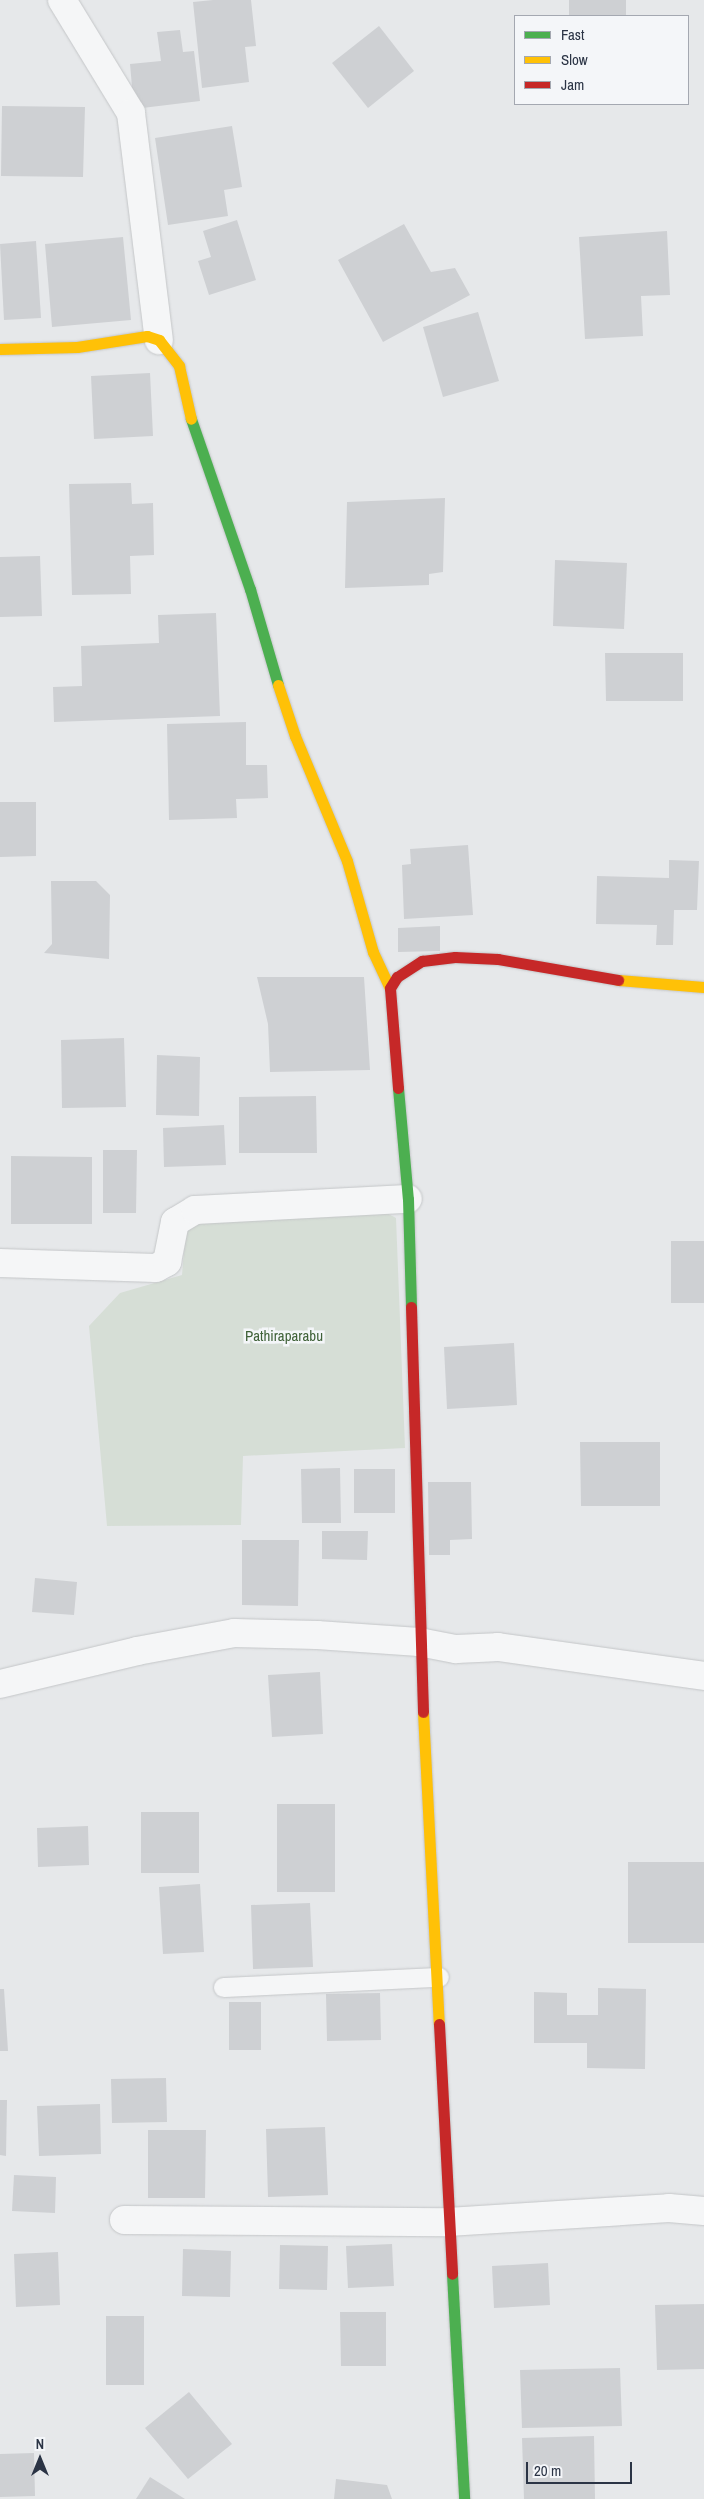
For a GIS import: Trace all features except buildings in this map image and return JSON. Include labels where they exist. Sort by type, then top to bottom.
[{"type":"street","points":[[62,0],[131,113],[159,340],[179,366],[187,408],[250,590],[274,673],[295,736],[347,862],[373,952],[390,988],[408,1199],[420,1642],[428,1822],[439,1977],[448,2222],[464,2499]]},
{"type":"street","points":[[0,349],[77,347],[147,336],[159,340]]},
{"type":"street","points":[[390,988],[397,977],[422,961],[455,957],[498,959],[550,970],[635,983],[704,986]]},
{"type":"street","points":[[0,1263],[156,1268],[167,1262],[175,1222],[195,1210],[408,1199]]},
{"type":"street","points":[[0,1684],[137,1651],[234,1633],[420,1642],[456,1649],[498,1648],[704,1676]]},
{"type":"street","points":[[124,2220],[448,2222],[670,2208],[704,2211]]},
{"type":"lane","points":[[223,1987],[439,1977]]},
{"type":"green space","name":"Pathiraparabu","points":[[383,1211],[396,1218],[405,1448],[243,1456],[241,1525],[107,1526],[89,1326],[120,1293],[182,1275],[186,1228],[195,1223]]},
{"type":"traffic: fast","points":[[191,419],[250,589],[278,685]]},
{"type":"traffic: fast","points":[[398,1088],[408,1199],[411,1307]]},
{"type":"traffic: fast","points":[[452,2274],[464,2499]]},
{"type":"traffic: slow","points":[[0,349],[77,347],[147,336],[159,340],[179,366],[191,419]]},
{"type":"traffic: slow","points":[[278,685],[295,736],[347,861],[373,952],[390,988]]},
{"type":"traffic: slow","points":[[618,980],[704,987]]},
{"type":"traffic: slow","points":[[423,1712],[439,2024]]},
{"type":"traffic: jam","points":[[398,1088],[390,988],[397,977],[422,961],[455,957],[498,959],[618,980]]},
{"type":"traffic: jam","points":[[411,1307],[423,1712]]},
{"type":"traffic: jam","points":[[439,2024],[452,2274]]}]
